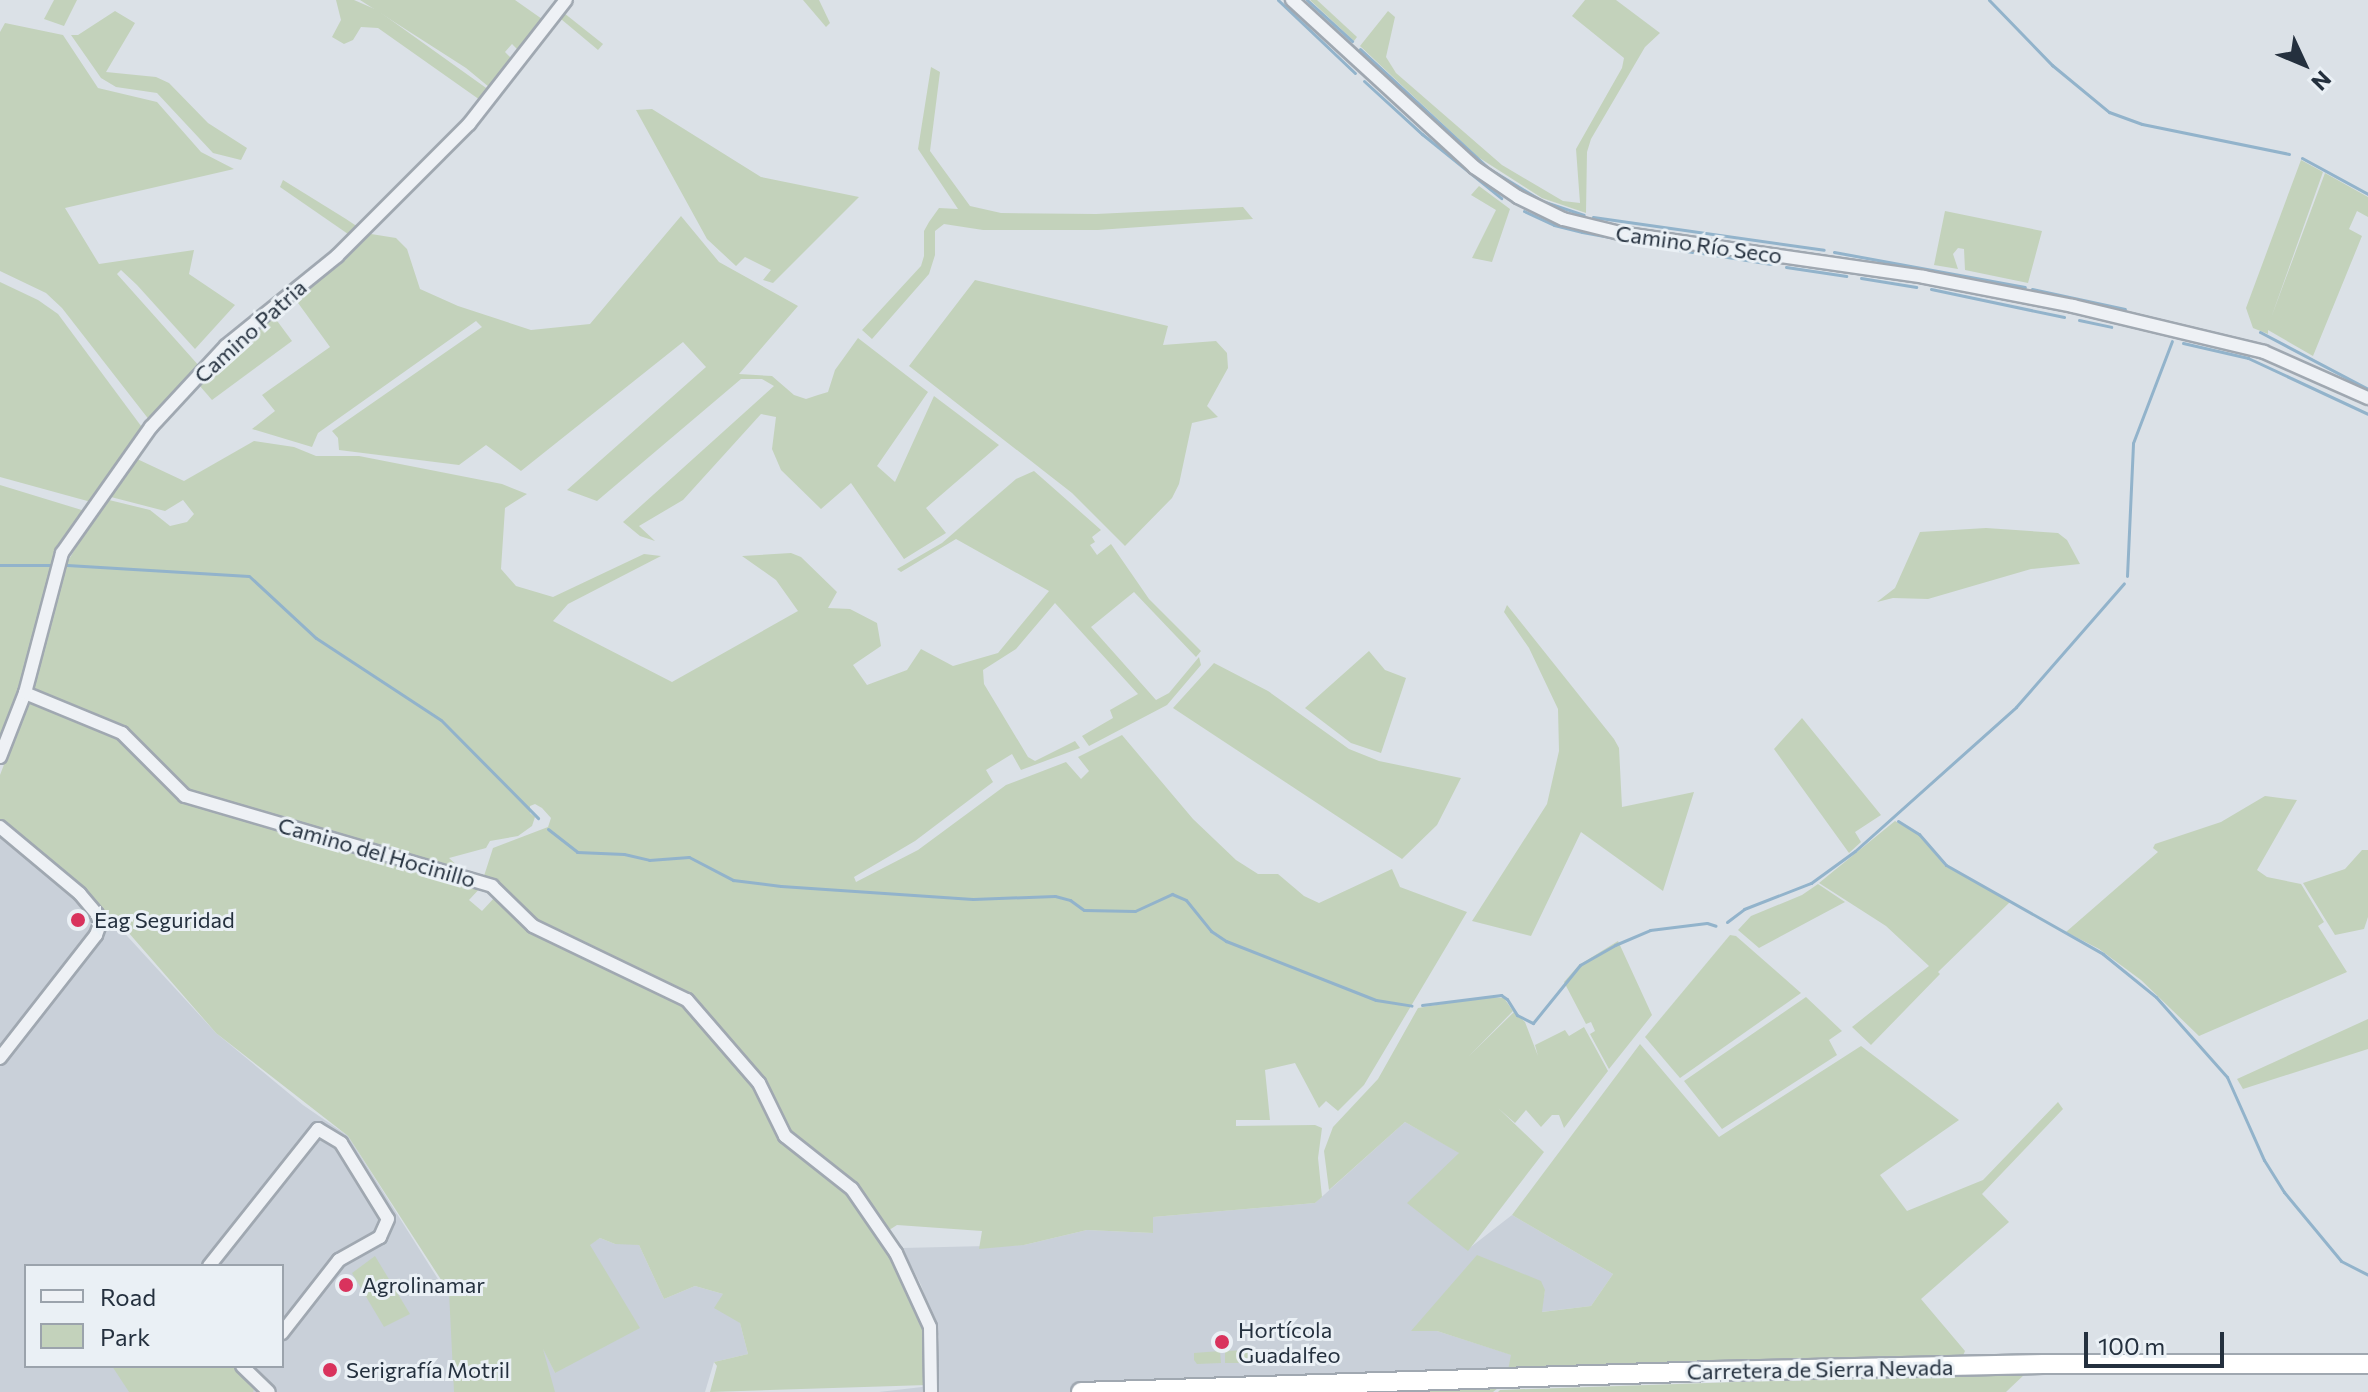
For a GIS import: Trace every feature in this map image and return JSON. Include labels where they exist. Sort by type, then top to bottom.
[{"type":"highway","name":"Carretera de Sierra Nevada","points":[[1081,1392],[1338,1388],[2027,1364],[2368,1364]]},
{"type":"street","name":"Camino Patria","points":[[0,757],[25,693],[62,553],[151,427],[226,346],[337,256],[469,124],[566,0]]},
{"type":"street","name":"Camino Río Seco","points":[[1292,0],[1474,167],[1518,197],[1563,219],[1620,233],[1984,287],[2228,342],[2289,361],[2368,398]]},
{"type":"street","name":"Camino del Hocinillo","points":[[25,693],[122,733],[185,796],[492,886],[533,926],[687,1000],[759,1083],[785,1136],[852,1189],[896,1253],[930,1327],[931,1392]]},
{"type":"street","points":[[0,827],[80,894],[97,914],[100,924],[96,935],[2,1051]]},
{"type":"street","points":[[211,1264],[318,1129],[341,1143],[388,1219],[380,1237],[339,1260],[284,1330]]},
{"type":"street","points":[[250,1368],[269,1392]]},
{"type":"shaded area","points":[[0,819],[107,914],[216,1033],[303,1105],[348,1136],[450,1298],[509,1278],[555,1373],[590,1244],[600,1238],[615,1244],[639,1245],[664,1299],[695,1286],[723,1294],[740,1323],[748,1354],[714,1362],[705,1392],[0,1392]]},
{"type":"shaded area","points":[[1405,1122],[1460,1153],[1467,1250],[1512,1215],[1613,1274],[1591,1306],[1541,1312],[1545,1290],[1412,1331],[1437,1331],[1512,1355],[1508,1370],[1349,1392],[879,1392],[939,1385],[939,1337],[921,1285],[902,1248],[1024,1245],[1087,1230],[1153,1233],[1153,1217],[1315,1203]]},
{"type":"green space","points":[[54,0],[77,0],[64,26],[44,19]]},
{"type":"green space","points":[[336,0],[354,0],[377,10],[489,90],[480,100],[378,28],[361,27],[353,40],[344,44],[332,37],[341,20]]},
{"type":"green space","points":[[360,0],[515,0],[542,19],[518,50],[512,44],[505,52],[512,59],[489,87],[466,68]]},
{"type":"green space","points":[[803,0],[819,0],[830,23],[826,27]]},
{"type":"green space","points":[[1310,0],[1317,0],[1357,37],[1354,41]]},
{"type":"green space","points":[[1585,0],[1616,0],[1660,33],[1645,47],[1591,139],[1587,152],[1586,213],[1542,198],[1478,157],[1360,46],[1388,11],[1395,17],[1386,57],[1396,73],[1502,165],[1563,201],[1580,203],[1576,149],[1622,68],[1624,58],[1572,16]]},
{"type":"green space","points":[[115,11],[135,23],[106,72],[156,77],[169,83],[208,123],[247,148],[241,160],[213,153],[157,93],[116,87],[101,78],[71,35],[78,35]]},
{"type":"green space","points":[[564,13],[603,44],[598,50],[561,19]]},
{"type":"green space","points":[[5,23],[63,35],[98,88],[157,102],[201,152],[234,169],[65,208],[99,264],[194,250],[189,274],[235,305],[195,349],[137,285],[121,270],[117,274],[200,367],[150,421],[62,308],[46,293],[0,271],[0,32]]},
{"type":"green space","points":[[931,67],[940,72],[930,151],[970,206],[1001,213],[1096,214],[1243,207],[1253,219],[1098,230],[983,230],[944,224],[935,231],[935,255],[929,274],[872,339],[862,330],[921,266],[924,231],[929,222],[939,208],[958,209],[918,149]]},
{"type":"green space","points":[[652,109],[761,177],[859,197],[773,283],[763,280],[771,270],[745,257],[736,266],[707,239],[636,110]]},
{"type":"green space","points":[[2301,160],[2323,172],[2271,318],[2325,173],[2368,197],[2368,217],[2357,211],[2349,229],[2362,236],[2313,356],[2268,330],[2268,334],[2253,328],[2246,308]]},
{"type":"green space","points":[[283,180],[358,227],[348,234],[280,187]]},
{"type":"green space","points":[[1479,186],[1510,209],[1492,262],[1472,258],[1496,210],[1471,195]]},
{"type":"green space","points":[[1945,211],[2042,231],[2028,283],[1965,270],[1964,249],[1958,248],[1953,254],[1958,269],[1934,265]]},
{"type":"green space","points":[[681,216],[719,262],[798,306],[739,374],[772,376],[794,395],[806,399],[828,392],[835,370],[858,338],[928,392],[877,466],[895,482],[934,396],[999,445],[926,508],[946,533],[904,559],[851,483],[821,509],[781,470],[772,449],[776,417],[761,414],[683,500],[639,526],[655,541],[640,536],[623,522],[774,386],[762,379],[741,379],[597,501],[567,490],[706,367],[683,342],[521,471],[486,445],[459,465],[339,450],[338,438],[332,431],[482,327],[476,321],[318,433],[312,447],[252,429],[275,411],[262,395],[330,347],[293,296],[371,234],[396,238],[407,249],[420,289],[458,306],[531,330],[590,324]]},
{"type":"green space","points":[[975,280],[1168,326],[1163,345],[1216,341],[1227,353],[1228,368],[1207,406],[1218,417],[1192,423],[1179,484],[1172,498],[1125,546],[1072,493],[909,366]]},
{"type":"green space","points":[[0,282],[38,300],[58,314],[144,430],[91,502],[0,477]]},
{"type":"green space","points":[[272,314],[292,341],[212,400],[199,385]]},
{"type":"green space","points":[[254,441],[294,447],[316,456],[359,456],[502,484],[527,494],[505,508],[501,569],[516,586],[553,597],[644,554],[661,556],[568,604],[553,621],[672,682],[798,611],[776,580],[742,556],[791,553],[801,557],[837,592],[828,608],[850,609],[877,623],[881,646],[853,665],[867,685],[907,670],[921,649],[953,666],[998,653],[1049,591],[956,539],[901,572],[897,569],[942,543],[1016,479],[1034,471],[1101,530],[1092,537],[1095,542],[1090,545],[1097,555],[1111,544],[1149,599],[1201,651],[1196,657],[1134,592],[1091,627],[1156,700],[1169,693],[1199,657],[1201,665],[1167,705],[1089,746],[1082,736],[1113,718],[1110,710],[1138,694],[1055,603],[1016,649],[983,670],[984,684],[1028,757],[1035,761],[1075,741],[1080,748],[1021,770],[1012,754],[986,770],[993,782],[915,841],[854,877],[856,882],[918,850],[1006,785],[1066,762],[1081,779],[1089,771],[1078,757],[1122,735],[1193,819],[1236,860],[1258,874],[1278,874],[1304,896],[1319,903],[1392,869],[1400,887],[1467,912],[1364,1085],[1338,1111],[1326,1101],[1319,1108],[1295,1063],[1265,1070],[1270,1120],[1236,1120],[1236,1126],[1315,1125],[1322,1128],[1318,1158],[1322,1197],[1315,1203],[1153,1217],[1153,1233],[1087,1230],[1024,1245],[979,1249],[982,1231],[897,1225],[886,1232],[794,1138],[734,1047],[688,995],[566,938],[527,913],[484,876],[493,848],[548,827],[551,818],[542,808],[535,804],[530,806],[530,813],[535,817],[532,826],[518,836],[490,841],[486,848],[449,858],[463,871],[186,789],[145,749],[77,709],[34,690],[68,561],[105,499],[150,510],[170,526],[187,522],[194,514],[183,500],[165,511],[108,495],[135,458],[184,481]]},
{"type":"green space","points":[[0,485],[85,511],[58,552],[20,692],[0,743]]},
{"type":"green space","points":[[1986,528],[2058,533],[2067,540],[2080,564],[2031,569],[1928,599],[1893,598],[1877,602],[1895,588],[1920,532]]},
{"type":"green space","points":[[1507,605],[1614,739],[1619,748],[1622,807],[1694,792],[1663,891],[1581,832],[1531,936],[1472,921],[1547,804],[1559,751],[1558,709],[1529,648],[1504,612]]},
{"type":"green space","points":[[1369,651],[1385,670],[1406,678],[1381,753],[1351,743],[1305,708]]},
{"type":"green space","points":[[1214,663],[1268,691],[1349,749],[1379,761],[1461,778],[1437,825],[1402,859],[1173,708]]},
{"type":"green space","points":[[29,699],[120,736],[183,800],[482,886],[469,900],[482,911],[495,897],[533,931],[684,1003],[754,1087],[782,1142],[848,1196],[901,1271],[924,1332],[927,1385],[710,1392],[717,1366],[714,1362],[748,1354],[740,1323],[714,1308],[723,1294],[695,1286],[664,1299],[639,1245],[615,1244],[600,1238],[590,1245],[640,1328],[555,1373],[543,1349],[555,1392],[454,1392],[449,1292],[348,1136],[216,1033],[128,932],[0,819],[0,775]]},
{"type":"green space","points":[[1802,718],[1881,815],[1855,832],[1861,842],[1849,853],[1774,749]]},
{"type":"green space","points":[[2265,796],[2297,800],[2257,870],[2267,877],[2301,884],[2324,922],[2318,926],[2347,972],[2199,1036],[2141,980],[2099,949],[2066,932],[2158,852],[2153,848],[2155,844],[2221,822]]},
{"type":"green space","points":[[1895,821],[1918,834],[1945,866],[2011,901],[1938,972],[1940,974],[1871,1045],[1852,1027],[1929,966],[1886,926],[1819,883]]},
{"type":"green space","points":[[2362,850],[2368,850],[2368,917],[2364,929],[2335,935],[2303,883],[2345,869]]},
{"type":"green space","points":[[1818,884],[1845,902],[1759,948],[1738,930],[1751,916],[1802,895]]},
{"type":"green space","points":[[1730,935],[1736,936],[1801,993],[1680,1078],[1645,1037]]},
{"type":"green space","points":[[1618,941],[1652,1015],[1609,1069],[1590,1034],[1595,1031],[1591,1022],[1586,1024],[1564,982],[1579,965]]},
{"type":"green space","points":[[1486,997],[1504,998],[1513,1011],[1469,1056],[1514,1012],[1525,1022],[1538,1056],[1535,1045],[1565,1030],[1569,1036],[1584,1027],[1608,1071],[1564,1128],[1559,1115],[1552,1115],[1541,1127],[1526,1110],[1515,1123],[1498,1108],[1544,1152],[1468,1251],[1407,1203],[1459,1153],[1405,1122],[1329,1190],[1324,1151],[1333,1127],[1378,1079],[1418,1008]]},
{"type":"green space","points":[[1806,997],[1842,1031],[1829,1040],[1837,1055],[1722,1129],[1684,1081]]},
{"type":"green space","points":[[2368,1019],[2368,1049],[2243,1089],[2237,1079]]},
{"type":"green space","points":[[1640,1044],[1719,1137],[1861,1046],[1959,1120],[1880,1175],[1907,1211],[1983,1180],[2058,1102],[2063,1109],[1982,1194],[2009,1222],[1921,1299],[1965,1351],[1962,1358],[1508,1370],[1511,1355],[1437,1331],[1411,1331],[1477,1255],[1541,1281],[1545,1290],[1542,1312],[1591,1306],[1613,1274],[1512,1215]]},
{"type":"green space","points":[[375,1256],[410,1314],[384,1327],[352,1273]]},
{"type":"green space","points":[[1250,1350],[1251,1363],[1225,1363],[1225,1351]]},
{"type":"green space","points":[[1220,1351],[1221,1363],[1197,1364],[1194,1360],[1194,1353]]},
{"type":"green space","points":[[113,1368],[241,1368],[253,1381],[254,1389],[253,1392],[129,1392]]},
{"type":"green space","points":[[2027,1372],[2006,1392],[1498,1392],[1500,1390]]},
{"type":"green space","points":[[1498,1388],[1493,1392],[1346,1392]]},
{"type":"waterway","points":[[1278,0],[1355,73]]},
{"type":"waterway","points":[[1307,0],[1352,41]]},
{"type":"waterway","points":[[1989,0],[2052,65],[2109,112],[2142,124],[2289,154]]},
{"type":"waterway","points":[[1360,49],[1488,168],[1542,201],[1584,215]]},
{"type":"waterway","points":[[1364,81],[1422,134],[1501,198]]},
{"type":"waterway","points":[[2302,158],[2368,194]]},
{"type":"waterway","points":[[1524,211],[1554,225],[1582,232],[1692,252]]},
{"type":"waterway","points":[[1593,217],[1824,250]]},
{"type":"waterway","points":[[1834,252],[2025,287]]},
{"type":"waterway","points":[[1702,253],[1771,264]]},
{"type":"waterway","points":[[1786,267],[1846,276]]},
{"type":"waterway","points":[[1861,278],[1916,287]]},
{"type":"waterway","points":[[1931,289],[2064,317]]},
{"type":"waterway","points":[[2032,289],[2125,309]]},
{"type":"waterway","points":[[2079,320],[2111,327]]},
{"type":"waterway","points":[[2260,332],[2368,389]]},
{"type":"waterway","points":[[2127,576],[2133,443],[2172,341]]},
{"type":"waterway","points":[[2183,343],[2248,358],[2368,414]]},
{"type":"waterway","points":[[0,565],[50,565]]},
{"type":"waterway","points":[[67,565],[249,576],[316,638],[441,720],[538,818]]},
{"type":"waterway","points":[[1727,922],[1744,909],[1811,883],[1855,851],[2016,707],[2124,583]]},
{"type":"waterway","points":[[1898,821],[1919,834],[1946,865],[2103,954],[2156,997],[2227,1077],[2264,1160],[2284,1192],[2341,1261],[2368,1275]]},
{"type":"waterway","points":[[548,829],[577,852],[624,854],[649,860],[689,857],[733,880],[781,886],[973,899],[1055,896],[1070,900],[1084,910],[1135,911],[1172,894],[1186,900],[1211,931],[1226,941],[1376,1000],[1412,1006]]},
{"type":"waterway","points":[[1422,1005],[1501,995],[1517,1015],[1533,1023],[1580,965],[1615,945],[1650,930],[1707,923],[1716,926]]},
{"type":"place","name":"Eag Seguridad","points":[[78,920]]},
{"type":"place","name":"Agrolinamar","points":[[346,1285]]},
{"type":"place","name":"Hortícola Guadalfeo","points":[[1222,1342]]},
{"type":"place","name":"Serigrafía Motril","points":[[330,1370]]}]
